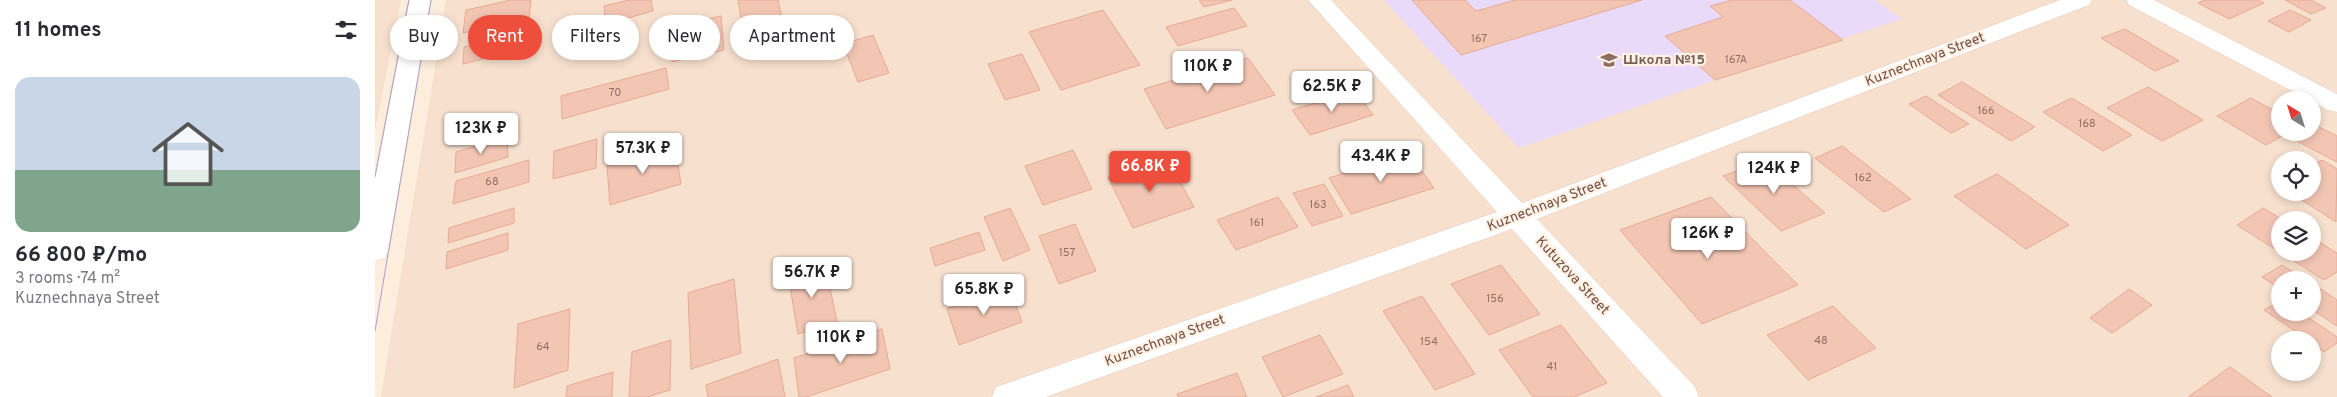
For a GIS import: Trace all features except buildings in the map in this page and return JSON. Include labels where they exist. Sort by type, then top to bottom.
[{"type":"street","points":[[375,250],[420,0]]},
{"type":"street","name":"Kutuzova Street","points":[[1319,0],[1683,397]]},
{"type":"street","name":"Kuznechnaya Street","points":[[1008,397],[1517,216],[2081,0]]},
{"type":"street","points":[[2137,0],[2337,104]]},
{"type":"shaded area","points":[[375,0],[401,0],[398,15],[390,15],[390,55],[375,130]]},
{"type":"shaded area","points":[[446,0],[2337,0],[2337,397],[381,397],[436,60],[458,60],[458,15],[444,15]]},
{"type":"shaded area","name":"Школа №15","points":[[1384,0],[1875,0],[1902,19],[1715,80],[1519,148]]},
{"type":"tram line","points":[[375,177],[409,0]]},
{"type":"tram line","points":[[375,331],[431,0]]},
{"type":"place","name":"Школа №15","points":[[1609,60]]}]
